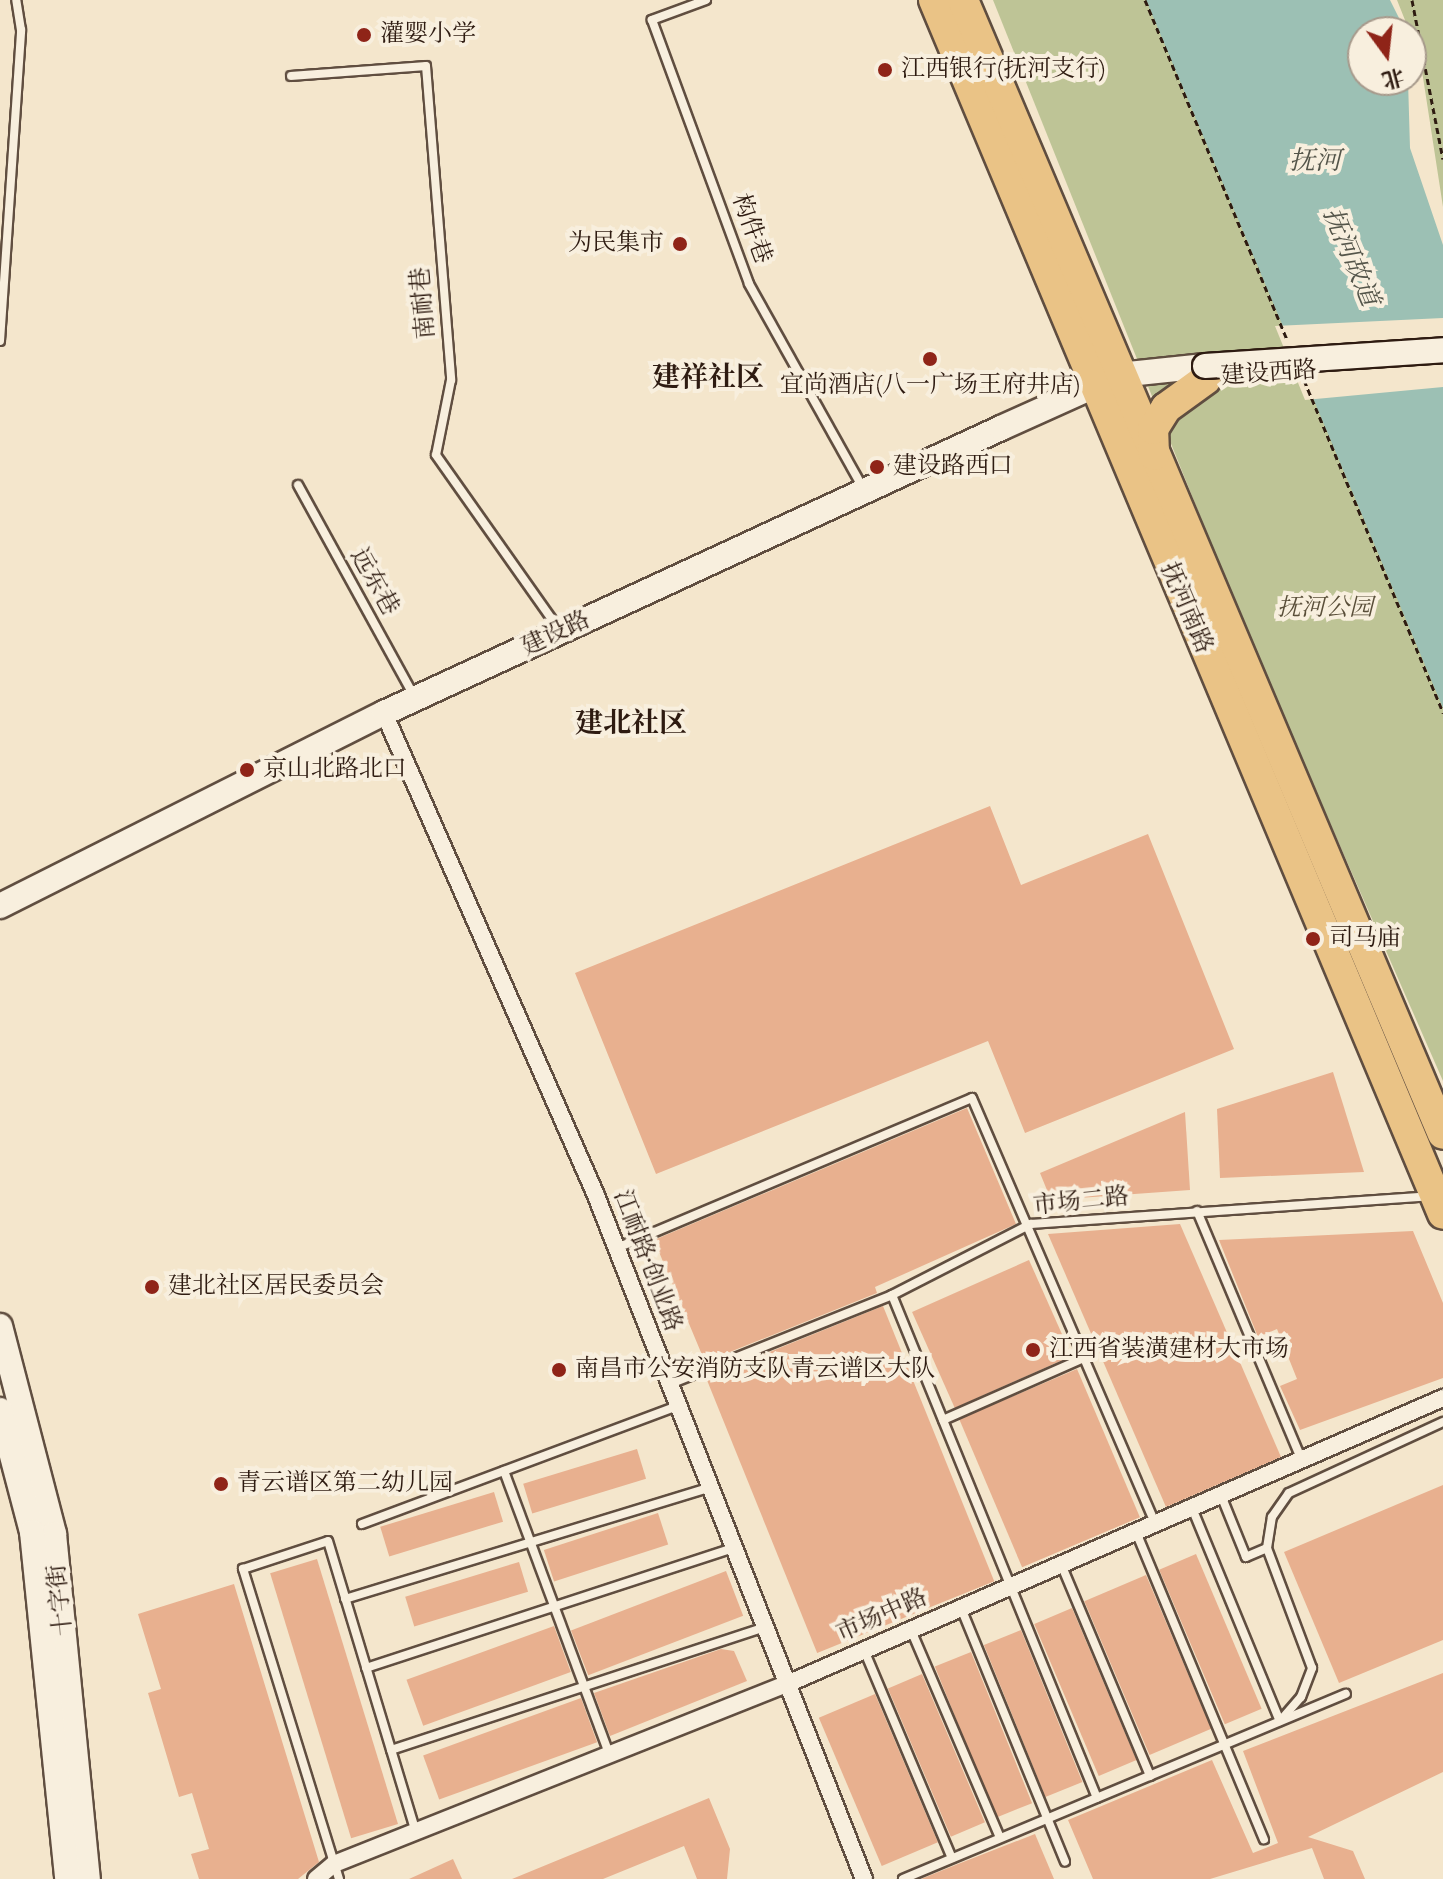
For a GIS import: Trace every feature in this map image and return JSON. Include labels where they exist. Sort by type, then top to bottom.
[{"type":"highway","name":"抚河南路","points":[[934,0],[1108,388],[1154,457],[1443,1134]]},
{"type":"highway","name":"抚河南路","points":[[963,0],[1108,388],[1439,1205]]},
{"type":"highway","points":[[1154,457],[1153,429],[1166,408],[1205,372]]},
{"type":"main road","name":"建设西路","points":[[1108,388],[1205,372],[1443,350]]},
{"type":"main road","name":"建设西路","points":[[1205,372],[1443,363]]},
{"type":"main road","name":"建设路","points":[[0,906],[384,713],[864,491],[1108,388]]},
{"type":"main road","name":"十字街","points":[[0,1326],[54,1534],[88,1879]]},
{"type":"main road","name":"十字街","points":[[0,1410],[32,1532],[67,1879]]},
{"type":"street","name":"江耐路·创业路","points":[[384,713],[616,1248],[864,1879]]},
{"type":"street","name":"市场中路","points":[[316,1879],[416,1832],[787,1684],[1443,1398]]},
{"type":"lane","points":[[0,341],[21,30],[16,0]]},
{"type":"lane","name":"构件巷","points":[[706,0],[652,20],[749,284],[864,491]]},
{"type":"lane","name":"南耐巷","points":[[291,76],[426,66],[451,380],[436,455],[561,632]]},
{"type":"lane","name":"远东巷","points":[[298,485],[415,699]]},
{"type":"lane","points":[[616,1248],[972,1098],[1031,1224],[1155,1523]]},
{"type":"lane","name":"市场二路","points":[[669,1385],[892,1295],[1031,1224],[1197,1211],[1439,1205]]},
{"type":"lane","points":[[1197,1211],[1301,1459]]},
{"type":"lane","points":[[892,1295],[1097,1798]]},
{"type":"lane","points":[[943,1420],[1086,1357]]},
{"type":"lane","points":[[362,1524],[677,1406]]},
{"type":"lane","points":[[1280,1721],[1301,1697],[1312,1668],[1267,1548],[1272,1517],[1289,1493],[1443,1422]]},
{"type":"lane","points":[[504,1471],[609,1755]]},
{"type":"lane","points":[[345,1599],[709,1488]]},
{"type":"lane","points":[[1221,1495],[1246,1557],[1267,1548]]},
{"type":"lane","points":[[1192,1507],[1280,1721]]},
{"type":"lane","points":[[1136,1532],[1264,1839]]},
{"type":"lane","points":[[336,1872],[243,1569],[328,1541],[416,1832]]},
{"type":"lane","points":[[366,1668],[733,1548]]},
{"type":"lane","points":[[1061,1564],[1150,1776]]},
{"type":"lane","points":[[961,1608],[1065,1862]]},
{"type":"lane","points":[[391,1750],[765,1627]]},
{"type":"lane","points":[[911,1630],[1000,1838]]},
{"type":"lane","points":[[864,1650],[952,1858]]},
{"type":"lane","points":[[903,1879],[1346,1694]]},
{"type":"path","points":[[1412,0],[1443,159]]},
{"type":"green space","name":"抚河公园","points":[[993,0],[1152,0],[1443,681],[1443,1081],[1249,638]]},
{"type":"green space","points":[[1397,0],[1443,0],[1443,207],[1426,96],[1427,16],[1403,16]]},
{"type":"water","name":"抚河","points":[[1146,0],[1390,0],[1398,16],[1347,16],[1347,96],[1408,96],[1410,148],[1443,245],[1443,708]]},
{"type":"pier","points":[[1443,318],[1443,387],[1305,400],[1275,326]]},
{"type":"building","points":[[990,806],[1021,885],[1148,834],[1234,1049],[1025,1133],[988,1041],[656,1174],[575,973]]},
{"type":"building","points":[[1333,1072],[1364,1172],[1220,1178],[1217,1109]]},
{"type":"building","points":[[967,1108],[1016,1224],[875,1287],[877,1293],[705,1362],[654,1240]]},
{"type":"building","points":[[1185,1112],[1190,1190],[1051,1200],[1040,1173]]},
{"type":"building","points":[[1180,1224],[1281,1457],[1166,1507],[1048,1234]]},
{"type":"building","points":[[1413,1231],[1443,1303],[1443,1378],[1300,1430],[1280,1386],[1297,1379],[1277,1329],[1258,1337],[1219,1240]]},
{"type":"building","points":[[1029,1260],[1072,1356],[955,1408],[912,1312]]},
{"type":"building","points":[[883,1306],[994,1581],[817,1653],[706,1378]]},
{"type":"building","points":[[1077,1369],[1140,1517],[1022,1567],[959,1419]]},
{"type":"building","points":[[637,1449],[646,1479],[532,1513],[523,1484]]},
{"type":"building","points":[[1443,1485],[1443,1640],[1339,1683],[1284,1552]]},
{"type":"building","points":[[494,1492],[503,1522],[389,1556],[380,1527]]},
{"type":"building","points":[[658,1513],[668,1544],[554,1581],[544,1550]]},
{"type":"building","points":[[1196,1554],[1262,1709],[1225,1724],[1159,1570]]},
{"type":"building","points":[[317,1559],[398,1824],[351,1838],[270,1573]]},
{"type":"building","points":[[519,1562],[528,1592],[414,1626],[405,1597]]},
{"type":"building","points":[[726,1571],[743,1616],[588,1675],[571,1630]]},
{"type":"building","points":[[1146,1575],[1211,1729],[1150,1755],[1084,1601]]},
{"type":"building","points":[[234,1584],[319,1862],[298,1879],[199,1879],[191,1854],[209,1849],[192,1793],[179,1797],[148,1693],[161,1689],[138,1614]]},
{"type":"building","points":[[1072,1608],[1136,1760],[1099,1776],[1034,1624]]},
{"type":"building","points":[[554,1626],[571,1672],[423,1726],[406,1680]]},
{"type":"building","points":[[1021,1630],[1082,1782],[1045,1797],[984,1645]]},
{"type":"building","points":[[721,1649],[734,1651],[747,1681],[610,1736],[594,1693]]},
{"type":"building","points":[[971,1652],[1032,1803],[996,1818],[935,1667]]},
{"type":"building","points":[[1443,1673],[1443,1772],[1308,1837],[1353,1851],[1365,1879],[1324,1879],[1312,1848],[1210,1879],[1093,1879],[1068,1820],[1212,1760],[1253,1853],[1278,1843],[1243,1751]]},
{"type":"building","points":[[922,1674],[985,1822],[951,1837],[888,1688]]},
{"type":"building","points":[[875,1694],[938,1842],[882,1866],[819,1718]]},
{"type":"building","points":[[581,1698],[597,1742],[439,1800],[423,1755]]},
{"type":"building","points":[[709,1798],[730,1849],[727,1879],[697,1879],[684,1846],[603,1879],[512,1879]]},
{"type":"building","points":[[1035,1834],[1054,1879],[921,1879],[958,1864]]},
{"type":"building","points":[[453,1859],[462,1879],[409,1879]]},
{"type":"place","name":"灌婴小学","points":[[364,35]]},
{"type":"place","name":"江西银行(抚河支行)","points":[[885,70]]},
{"type":"place","name":"为民集市","points":[[680,244]]},
{"type":"place","name":"宜尚酒店(八一广场王府井店)","points":[[930,359]]},
{"type":"place","name":"建设路西口","points":[[877,467]]},
{"type":"place","name":"京山北路北口","points":[[247,770]]},
{"type":"place","name":"司马庙","points":[[1313,939]]},
{"type":"place","name":"建北社区居民委员会","points":[[152,1287]]},
{"type":"place","name":"江西省装潢建材大市场","points":[[1033,1350]]},
{"type":"place","name":"南昌市公安消防支队青云谱区大队","points":[[559,1370]]},
{"type":"place","name":"青云谱区第二幼儿园","points":[[221,1484]]},
{"type":"district","name":"建祥社区","points":[[708,379]]},
{"type":"district","name":"建北社区","points":[[631,725]]},
{"type":"water label","name":"抚河故道","points":[[1350,257]]}]
